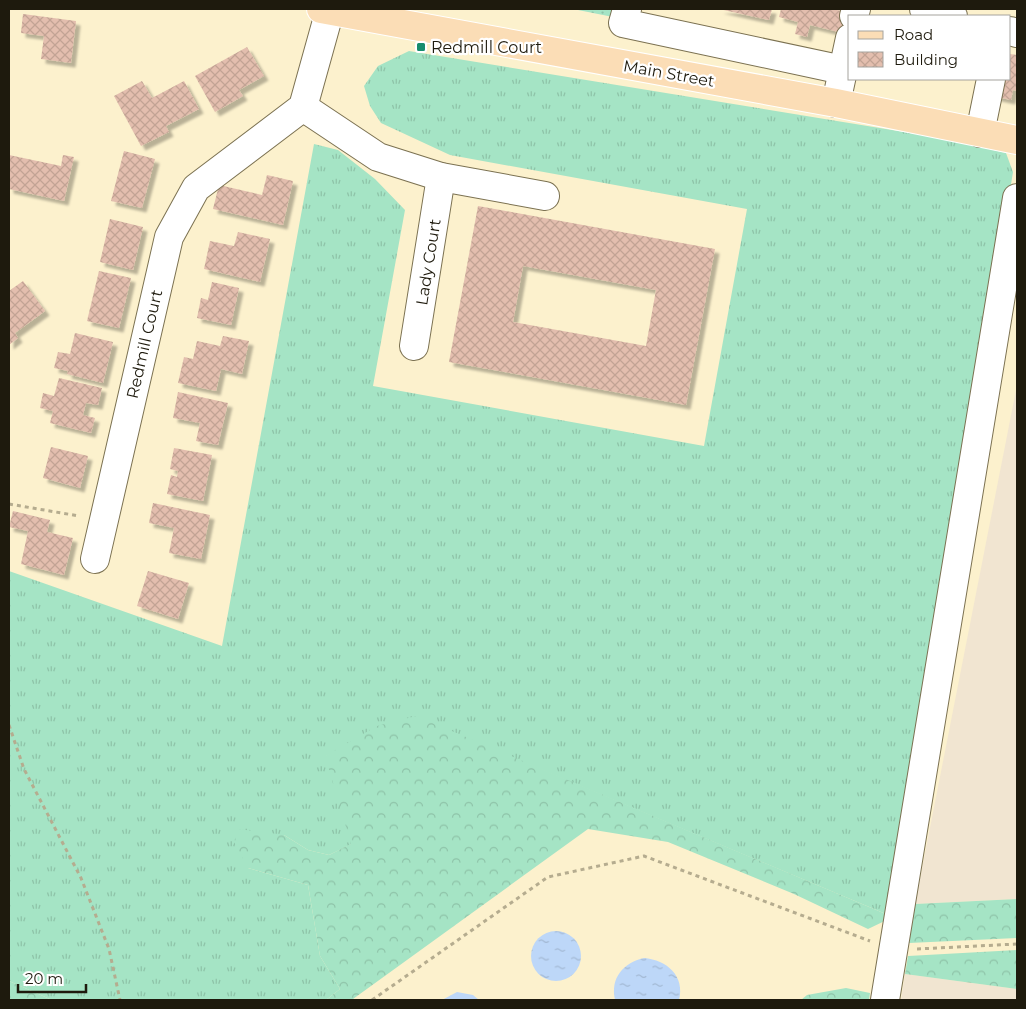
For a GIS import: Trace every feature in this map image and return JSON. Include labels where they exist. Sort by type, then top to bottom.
[{"type":"main road","name":"Main Street","points":[[326,10],[376,14],[1017,140]]},
{"type":"street","points":[[627,9],[624,23],[843,70]]},
{"type":"street","points":[[924,9],[949,15]]},
{"type":"street","points":[[326,10],[303,107],[378,157],[441,177],[545,196]]},
{"type":"street","points":[[836,103],[848,47]]},
{"type":"street","points":[[980,133],[991,80]]},
{"type":"street","name":"Redmill Court","points":[[95,559],[169,237],[196,188],[303,107]]},
{"type":"street","name":"Lady Court","points":[[414,346],[441,177]]},
{"type":"street","points":[[885,1000],[1017,198]]},
{"type":"path","points":[[9,504],[104,520]]},
{"type":"path","points":[[9,724],[24,769],[81,878],[109,949],[120,1000]]},
{"type":"path","points":[[372,1000],[548,877],[644,856],[894,950],[1017,944]]},
{"type":"shaded area","points":[[1017,385],[1017,899],[915,904]]},
{"type":"shaded area","points":[[905,974],[1017,989],[1017,1000],[901,1000]]},
{"type":"green space","points":[[573,9],[620,9],[618,18]]},
{"type":"green space","points":[[409,51],[947,139],[1006,153],[1013,172],[893,917],[416,717],[326,756],[352,844],[329,855],[308,850],[284,835],[248,868],[308,885],[320,956],[340,989],[326,1000],[52,1000],[9,981],[9,571],[222,646],[314,144],[338,150],[375,179],[405,210],[373,386],[704,446],[747,209],[450,155],[381,123],[370,106],[364,86],[378,66]]},
{"type":"green space","points":[[416,716],[893,917],[868,929],[794,894],[668,842],[588,829],[354,1000],[326,1000],[340,989],[320,956],[308,885],[248,868],[234,842],[238,829],[284,835],[308,850],[329,855],[351,844],[325,756],[377,726]]},
{"type":"green space","points":[[1017,899],[1017,938],[909,943],[915,904]]},
{"type":"green space","points":[[1017,950],[1017,989],[905,974],[908,956]]},
{"type":"green space","points":[[9,981],[52,1000],[9,1000]]},
{"type":"green space","points":[[846,988],[870,993],[869,1000],[801,1000],[807,995]]},
{"type":"water","points":[[551,931],[561,931],[574,938],[581,951],[581,961],[574,974],[561,981],[551,981],[542,977],[535,970],[531,961],[531,951],[535,942],[542,935]]},
{"type":"water","points":[[644,958],[652,959],[667,966],[677,977],[680,991],[679,1000],[615,1000],[614,985],[616,978],[624,968]]},
{"type":"water","points":[[457,992],[473,995],[479,1000],[442,1000]]},
{"type":"building","points":[[719,9],[772,9],[769,20]]},
{"type":"building","points":[[781,9],[832,9],[852,13],[852,15],[848,15],[847,34],[810,25],[807,37],[795,34],[798,22],[779,17]]},
{"type":"building","points":[[23,14],[76,21],[71,63],[41,59],[44,36],[21,33]]},
{"type":"building","points":[[247,47],[264,76],[239,90],[243,96],[215,112],[195,76]]},
{"type":"building","points":[[1011,54],[1017,55],[1017,91],[1013,90],[1011,100],[993,96],[997,80],[1011,80]]},
{"type":"building","points":[[142,81],[152,98],[184,81],[199,109],[166,126],[169,132],[141,146],[114,96]]},
{"type":"building","points":[[124,151],[155,159],[142,208],[111,201]]},
{"type":"building","points":[[9,155],[61,166],[63,155],[74,157],[64,201],[9,189]]},
{"type":"building","points":[[267,175],[293,181],[283,225],[213,209],[219,185],[262,195]]},
{"type":"building","points":[[478,206],[715,249],[686,405],[449,362]],"holes":[[[523,266],[656,290],[646,346],[513,322]]]},
{"type":"building","points":[[110,219],[143,227],[133,270],[100,262]]},
{"type":"building","points":[[238,232],[270,239],[260,282],[204,269],[210,241],[234,246]]},
{"type":"building","points":[[99,271],[131,278],[119,328],[87,321]]},
{"type":"building","points":[[23,281],[45,311],[15,333],[18,338],[9,345],[9,291]]},
{"type":"building","points":[[212,282],[239,288],[231,325],[197,318],[201,298],[208,300]]},
{"type":"building","points":[[75,333],[113,342],[103,383],[67,374],[68,371],[54,368],[58,352],[70,354]]},
{"type":"building","points":[[223,336],[249,341],[242,374],[221,369],[216,391],[178,383],[184,357],[193,359],[197,341],[220,346]]},
{"type":"building","points":[[59,378],[102,388],[98,405],[86,403],[83,415],[95,418],[91,433],[50,423],[53,411],[40,408],[43,393],[54,396]]},
{"type":"building","points":[[178,392],[228,403],[218,445],[196,441],[200,423],[173,418]]},
{"type":"building","points":[[51,447],[88,456],[80,488],[43,478]]},
{"type":"building","points":[[174,448],[212,455],[203,501],[167,494],[171,475],[177,477],[178,471],[170,469]]},
{"type":"building","points":[[153,503],[210,515],[201,559],[169,553],[174,528],[149,523]]},
{"type":"building","points":[[13,511],[50,520],[47,532],[73,538],[64,575],[21,564],[28,531],[9,527]]},
{"type":"building","points":[[148,571],[189,583],[178,619],[137,606]]},
{"type":"place","name":"Redmill Court","points":[[421,47]]}]
